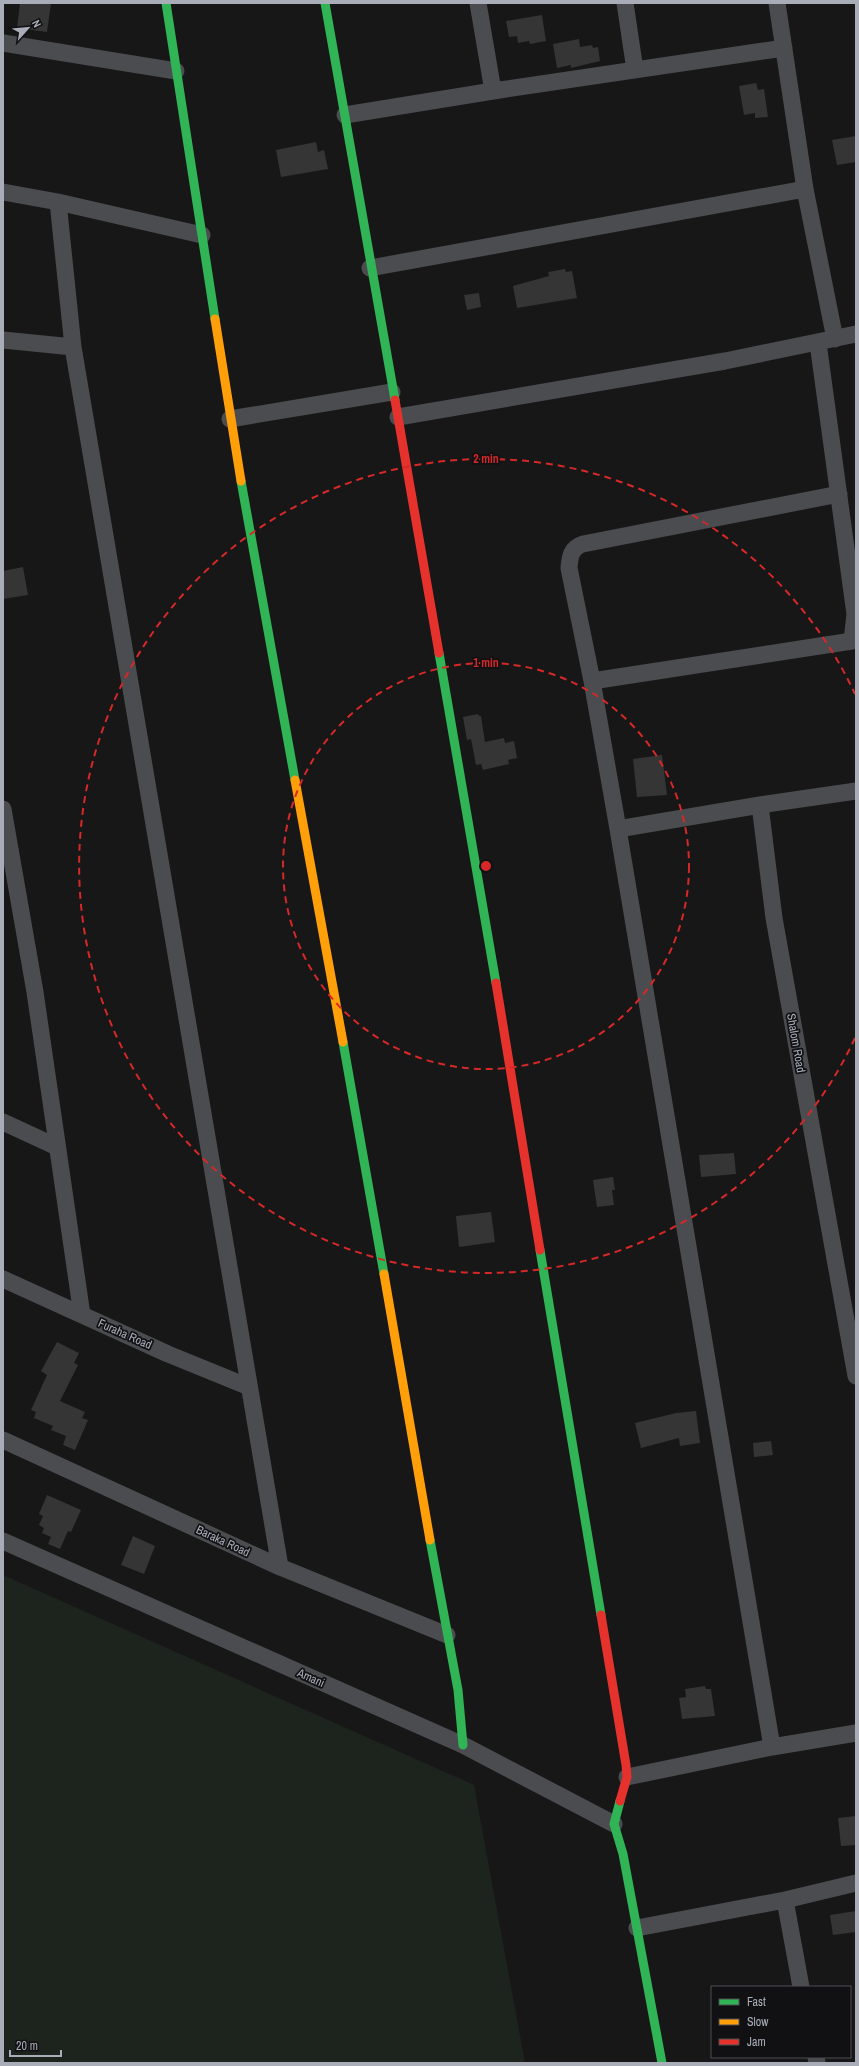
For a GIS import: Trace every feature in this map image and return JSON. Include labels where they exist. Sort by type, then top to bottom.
[{"type":"street","points":[[166,3],[230,419],[388,1296],[447,1636],[458,1690],[463,1745]]},
{"type":"street","points":[[325,3],[370,268],[392,392],[398,417],[471,839],[627,1777],[614,1824],[623,1854],[662,2063]]},
{"type":"street","points":[[478,3],[493,90]]},
{"type":"street","points":[[625,3],[635,70]]},
{"type":"street","points":[[776,3],[805,189],[835,338]]},
{"type":"street","points":[[3,43],[176,71]]},
{"type":"street","points":[[345,115],[493,90],[784,48]]},
{"type":"street","points":[[370,268],[805,189]]},
{"type":"street","points":[[3,192],[58,202],[202,235]]},
{"type":"street","points":[[58,202],[73,347],[280,1567]]},
{"type":"street","points":[[398,417],[616,381],[818,343],[856,334]]},
{"type":"street","points":[[3,340],[73,347]]},
{"type":"street","points":[[592,681],[852,641],[855,614],[818,343]]},
{"type":"street","points":[[230,419],[392,392]]},
{"type":"street","points":[[772,1747],[618,829],[592,681],[569,568],[572,550],[577,546],[839,494]]},
{"type":"street","points":[[618,829],[760,805],[856,791]]},
{"type":"street","name":"Shalom Road","points":[[760,805],[774,918],[856,1376]]},
{"type":"street","points":[[3,809],[35,992],[82,1315]]},
{"type":"street","points":[[3,1122],[57,1147]]},
{"type":"street","name":"Furaha Road","points":[[3,1279],[82,1315],[249,1387]]},
{"type":"street","name":"Baraka Road","points":[[3,1440],[280,1567],[447,1636]]},
{"type":"street","name":"Amani","points":[[3,1541],[463,1745],[614,1824]]},
{"type":"street","points":[[627,1777],[772,1747],[856,1733]]},
{"type":"street","points":[[636,1928],[785,1900],[856,1883]]},
{"type":"street","points":[[785,1900],[802,1986]]},
{"type":"shaded area","points":[[3,1575],[474,1785],[525,2063],[3,2063]]},
{"type":"building","points":[[20,3],[51,3],[47,32],[17,28]]},
{"type":"building","points":[[542,15],[546,41],[530,44],[529,41],[518,43],[517,36],[509,37],[506,21]]},
{"type":"building","points":[[579,39],[580,47],[592,45],[593,48],[598,47],[600,61],[571,68],[571,65],[557,68],[553,44]]},
{"type":"building","points":[[756,83],[758,90],[764,89],[768,117],[755,118],[755,113],[744,115],[739,86]]},
{"type":"building","points":[[856,136],[856,162],[837,165],[832,140]]},
{"type":"building","points":[[316,142],[318,152],[324,150],[328,169],[281,177],[276,150]]},
{"type":"building","points":[[565,269],[566,272],[572,271],[577,298],[517,308],[513,286],[549,276],[548,272]]},
{"type":"building","points":[[479,293],[481,307],[467,310],[464,295]]},
{"type":"building","points":[[23,567],[28,595],[3,599],[3,571]]},
{"type":"building","points":[[478,714],[481,716],[485,742],[504,738],[505,743],[514,741],[517,758],[508,760],[509,764],[483,770],[481,764],[476,765],[471,739],[467,740],[463,717]]},
{"type":"building","points":[[662,755],[667,795],[637,797],[633,759]]},
{"type":"building","points":[[734,1153],[736,1174],[701,1177],[699,1155]]},
{"type":"building","points":[[613,1177],[615,1190],[612,1190],[614,1205],[597,1207],[593,1180]]},
{"type":"building","points":[[491,1212],[495,1242],[459,1247],[456,1216]]},
{"type":"building","points":[[57,1342],[79,1353],[74,1363],[78,1365],[60,1401],[85,1412],[82,1418],[88,1420],[75,1450],[63,1445],[66,1436],[51,1430],[53,1426],[34,1418],[36,1412],[31,1410],[47,1375],[41,1371]]},
{"type":"building","points":[[696,1411],[700,1443],[680,1446],[679,1438],[641,1448],[635,1423],[676,1413]]},
{"type":"building","points":[[771,1441],[773,1455],[754,1457],[753,1443]]},
{"type":"building","points":[[47,1495],[81,1510],[71,1532],[68,1531],[60,1549],[48,1544],[51,1537],[42,1533],[44,1528],[39,1525],[43,1516],[39,1514]]},
{"type":"building","points":[[133,1536],[155,1546],[144,1574],[121,1565]]},
{"type":"building","points":[[705,1686],[706,1689],[711,1689],[715,1716],[682,1719],[679,1698],[686,1697],[685,1689]]},
{"type":"building","points":[[856,1816],[856,1845],[841,1846],[838,1818]]},
{"type":"building","points":[[856,1911],[856,1932],[833,1935],[830,1915]]},
{"type":"traffic: fast","points":[[166,3],[215,319]]},
{"type":"traffic: fast","points":[[325,3],[395,400]]},
{"type":"traffic: fast","points":[[241,481],[295,780]]},
{"type":"traffic: fast","points":[[439,653],[496,983]]},
{"type":"traffic: fast","points":[[343,1042],[384,1274]]},
{"type":"traffic: fast","points":[[540,1250],[601,1615]]},
{"type":"traffic: fast","points":[[430,1540],[458,1690],[463,1745]]},
{"type":"traffic: fast","points":[[620,1801],[614,1824],[623,1854],[662,2063]]},
{"type":"traffic: slow","points":[[215,319],[241,481]]},
{"type":"traffic: slow","points":[[295,780],[343,1042]]},
{"type":"traffic: slow","points":[[384,1274],[430,1540]]},
{"type":"traffic: jam","points":[[395,400],[439,653]]},
{"type":"traffic: jam","points":[[496,983],[540,1250]]},
{"type":"traffic: jam","points":[[601,1615],[626,1765],[627,1777],[620,1801]]}]
